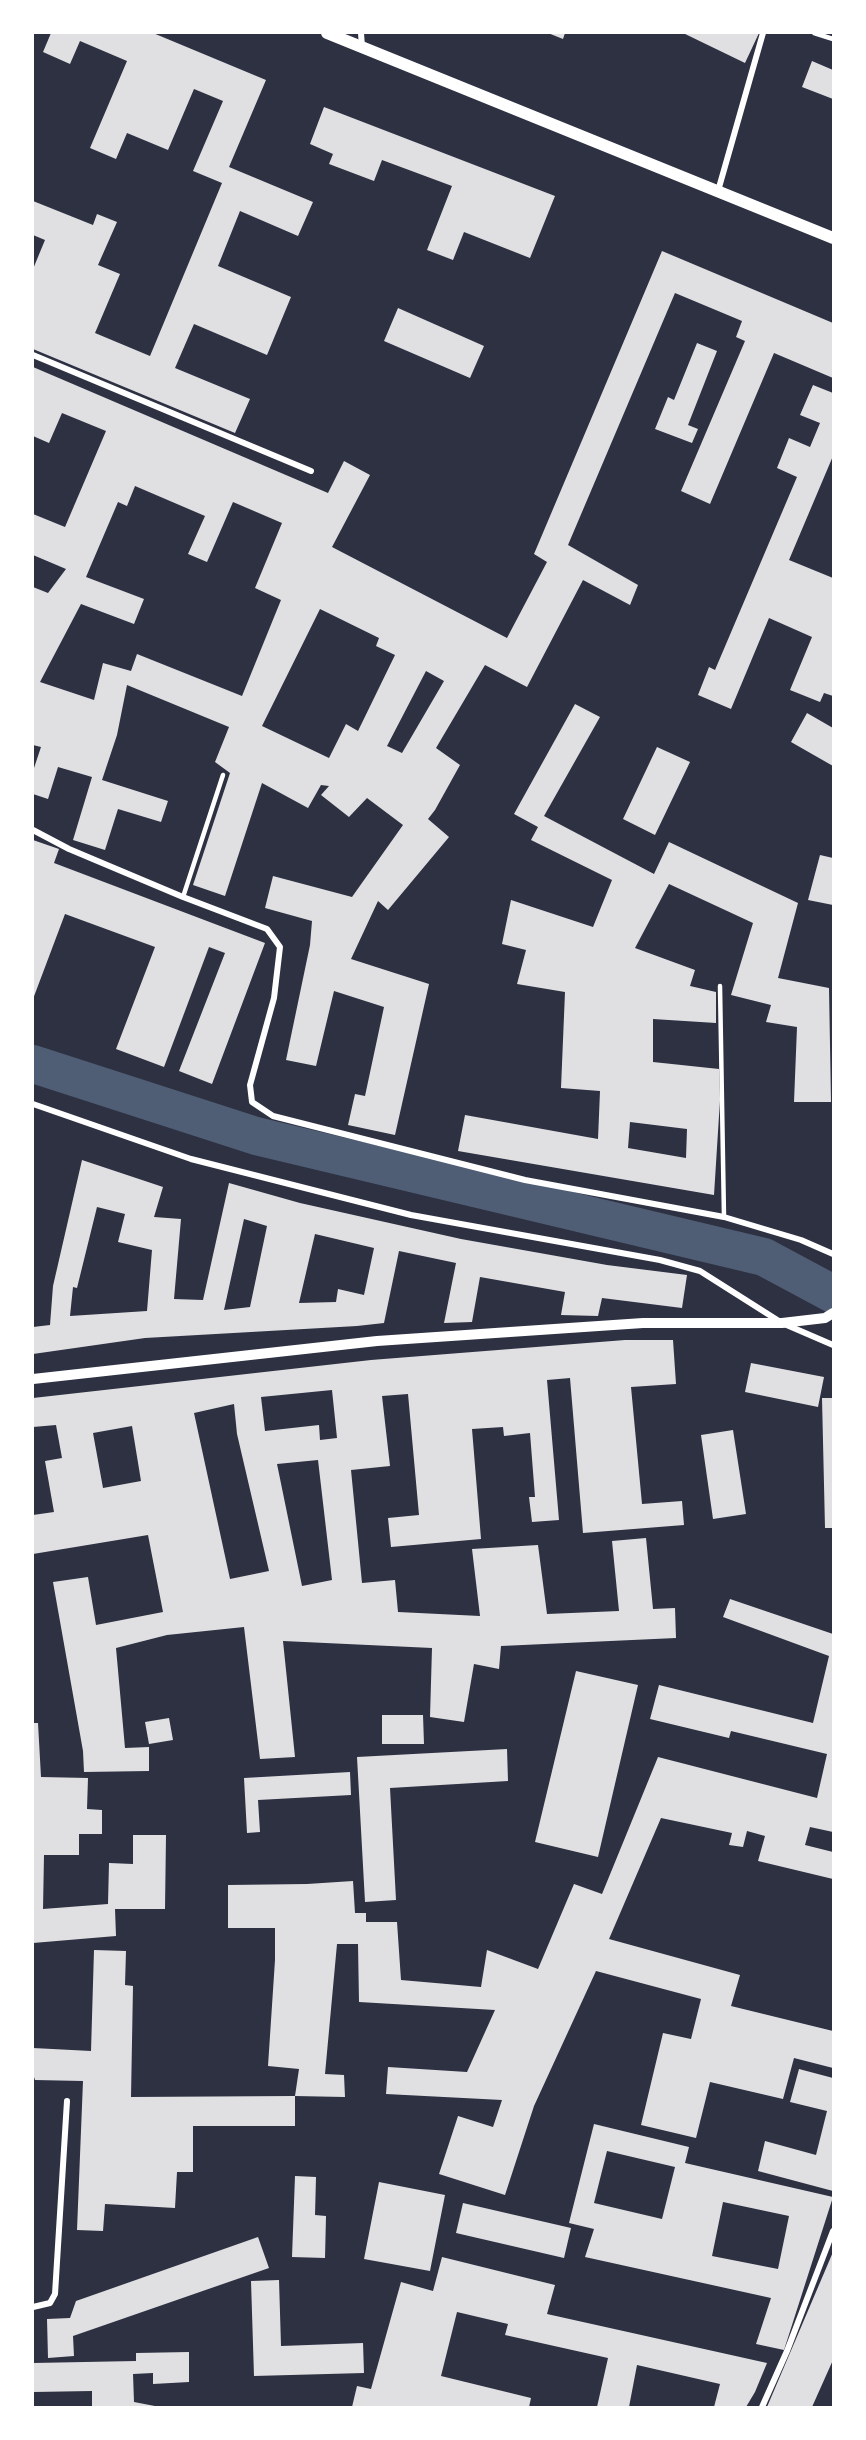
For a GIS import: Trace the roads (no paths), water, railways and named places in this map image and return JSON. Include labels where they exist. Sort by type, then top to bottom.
[{"type":"main road","points":[[327,33],[833,238]]},
{"type":"street","points":[[361,33],[362,48]]},
{"type":"street","points":[[718,192],[763,33]]},
{"type":"street","points":[[33,356],[311,471]]},
{"type":"street","points":[[33,830],[69,849],[267,929],[280,947],[274,998],[250,1085],[252,1102],[273,1116],[525,1180],[724,1217],[801,1240],[833,1254]]},
{"type":"street","points":[[33,1104],[191,1160],[411,1215],[660,1260],[700,1271],[782,1323],[833,1345]]},
{"type":"street","points":[[33,1379],[377,1341],[643,1323],[782,1323],[829,1316]]},
{"type":"street","points":[[33,2307],[50,2303],[55,2294],[67,2101]]},
{"type":"street","points":[[762,2407],[787,2351],[833,2231]]},
{"type":"lane","points":[[814,33],[833,39]]},
{"type":"lane","points":[[183,897],[223,775]]},
{"type":"lane","points":[[720,986],[724,1217]]},
{"type":"waterway","points":[[33,1064],[256,1136],[764,1257],[833,1294]]}]
